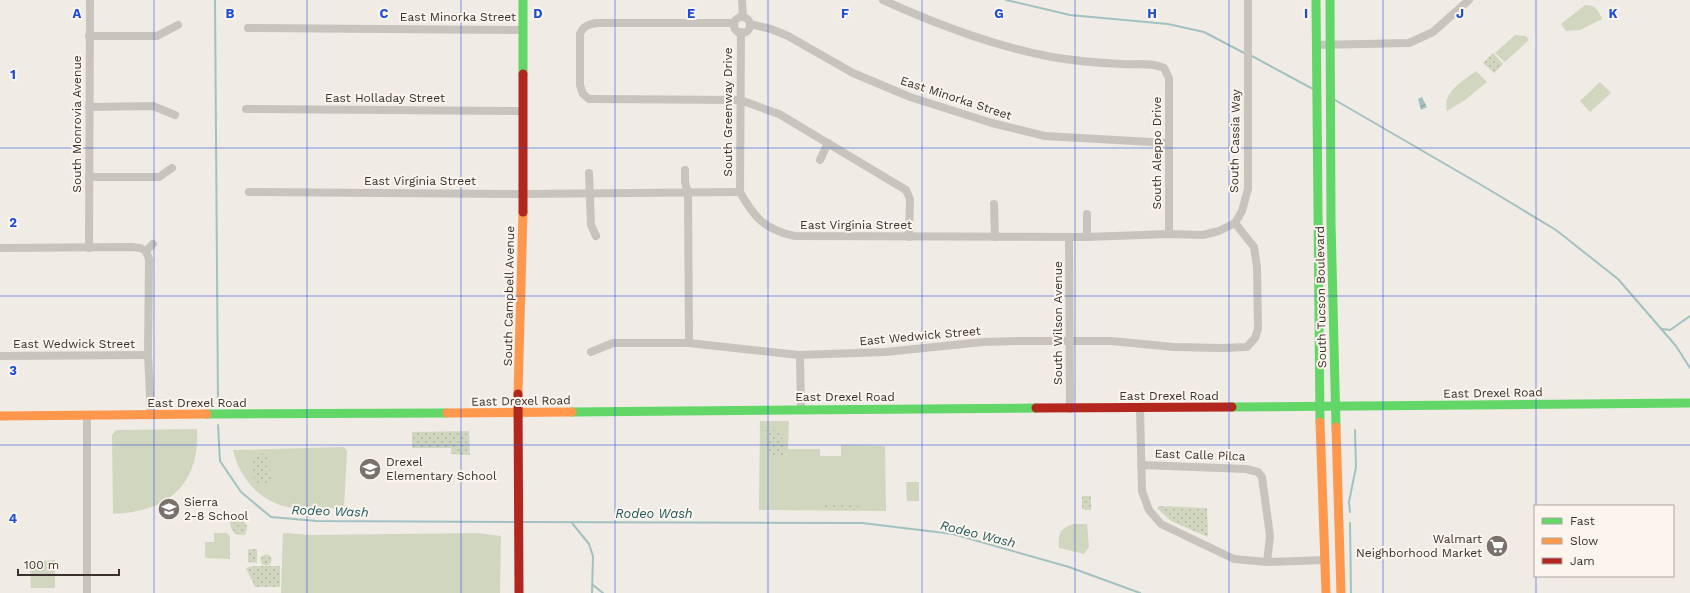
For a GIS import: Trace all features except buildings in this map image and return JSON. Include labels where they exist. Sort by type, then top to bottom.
[{"type":"main road","name":"South Campbell Avenue","points":[[519,593],[518,413],[523,194],[523,0]]},
{"type":"main road","name":"South Tucson Boulevard","points":[[1316,0],[1320,407],[1326,593]]},
{"type":"main road","name":"South Tucson Boulevard","points":[[1330,0],[1334,407],[1340,593]]},
{"type":"main road","name":"East Drexel Road","points":[[0,416],[1334,407],[1690,403]]},
{"type":"street","name":"South Monrovia Avenue","points":[[89,248],[90,0]]},
{"type":"street","points":[[742,0],[742,17]]},
{"type":"street","name":"South Aleppo Drive","points":[[883,0],[917,16],[960,33],[1014,48],[1053,57],[1095,62],[1154,65],[1168,70],[1170,143],[1169,234]]},
{"type":"street","name":"South Cassia Way","points":[[1235,223],[1242,211],[1248,189],[1248,0]]},
{"type":"street","points":[[1316,45],[1408,43],[1433,32],[1468,0]]},
{"type":"street","points":[[738,17],[742,17],[748,19],[750,24],[747,31],[741,32],[735,29],[734,23],[738,17]]},
{"type":"street","points":[[734,23],[597,23],[587,25],[582,29],[580,34],[580,85],[583,94],[589,99],[740,100],[780,114],[907,189],[910,199],[909,237]]},
{"type":"street","name":"East Minorka Street","points":[[750,24],[771,29],[788,36],[853,73],[910,97],[992,123],[1045,136],[1170,143]]},
{"type":"street","points":[[89,36],[157,36],[178,25]]},
{"type":"street","name":"East Minorka Street","points":[[248,28],[523,30]]},
{"type":"street","name":"South Greenway Drive","points":[[740,192],[741,32]]},
{"type":"street","points":[[89,107],[153,106],[175,115]]},
{"type":"street","name":"East Holladay Street","points":[[246,110],[523,111]]},
{"type":"street","points":[[820,160],[828,143]]},
{"type":"street","points":[[89,177],[159,177],[172,168]]},
{"type":"street","points":[[685,170],[685,182],[688,193],[689,343]]},
{"type":"street","points":[[589,173],[591,225],[596,236]]},
{"type":"street","name":"East Virginia Street","points":[[249,192],[590,194],[740,192],[754,213],[768,227],[782,233],[795,236],[1087,237],[1169,234],[1203,235],[1219,231],[1235,223]]},
{"type":"street","points":[[994,204],[995,237]]},
{"type":"street","points":[[1087,214],[1087,237]]},
{"type":"street","name":"East Wedwick Street","points":[[591,352],[613,343],[689,343],[800,355],[898,352],[983,342],[1111,341],[1174,347],[1243,348],[1254,343],[1258,329],[1257,267],[1254,247],[1235,223]]},
{"type":"street","name":"South Wilson Avenue","points":[[1069,237],[1070,409]]},
{"type":"street","points":[[146,251],[153,244]]},
{"type":"street","points":[[0,248],[136,247],[146,251],[149,259],[148,356],[151,415]]},
{"type":"street","points":[[800,355],[801,410]]},
{"type":"street","name":"East Wedwick Street","points":[[0,356],[148,356]]},
{"type":"street","points":[[1140,408],[1142,491],[1149,510],[1161,524],[1234,558],[1267,562],[1324,560]]},
{"type":"street","points":[[86,593],[87,415]]},
{"type":"street","name":"East Calle Pilca","points":[[1141,465],[1260,470],[1270,536],[1267,562]]},
{"type":"green space","points":[[1585,5],[1594,7],[1602,19],[1580,30],[1566,31],[1561,24]]},
{"type":"green space","points":[[1515,35],[1526,36],[1529,40],[1505,62],[1495,53]]},
{"type":"green space","points":[[1493,53],[1503,64],[1494,73],[1483,63]]},
{"type":"green space","points":[[1476,71],[1487,82],[1465,100],[1447,111],[1447,98],[1450,93],[1459,83]]},
{"type":"green space","points":[[1600,82],[1611,93],[1590,112],[1580,101]]},
{"type":"green space","points":[[760,421],[789,421],[788,449],[820,449],[820,456],[841,456],[841,445],[885,446],[886,511],[759,510]]},
{"type":"green space","points":[[197,429],[193,466],[186,480],[176,492],[164,501],[149,508],[113,514],[112,435],[116,430]]},
{"type":"green space","points":[[765,430],[778,430],[786,445],[784,457],[769,455]]},
{"type":"green space","points":[[469,431],[470,455],[451,454],[451,448],[412,448],[412,432]]},
{"type":"green space","points":[[344,447],[347,451],[344,508],[319,509],[300,509],[282,506],[262,496],[254,489],[241,471],[233,450]]},
{"type":"green space","points":[[255,454],[269,454],[271,484],[255,484],[251,458]]},
{"type":"green space","points":[[906,482],[919,482],[919,501],[907,501]]},
{"type":"green space","points":[[1082,496],[1091,496],[1091,510],[1082,509]]},
{"type":"green space","points":[[822,503],[856,504],[859,507],[857,510],[824,509],[821,505]]},
{"type":"green space","points":[[1159,506],[1207,508],[1208,537],[1171,521],[1157,508]]},
{"type":"green space","points":[[235,516],[240,516],[247,526],[246,533],[244,535],[235,534],[231,528],[230,521]]},
{"type":"green space","points":[[1073,524],[1087,524],[1089,547],[1084,554],[1059,548],[1060,533],[1062,530]]},
{"type":"green space","points":[[214,533],[227,533],[230,536],[230,559],[205,558],[205,542],[214,542]]},
{"type":"green space","points":[[283,533],[312,535],[477,533],[501,536],[500,593],[281,593]]},
{"type":"green space","points":[[248,549],[257,549],[257,563],[248,562]]},
{"type":"green space","points":[[264,555],[268,555],[270,556],[270,564],[264,565],[261,562],[261,558]]},
{"type":"green space","points":[[55,560],[55,588],[31,588],[30,565],[37,561]]},
{"type":"green space","points":[[253,566],[280,566],[280,587],[255,587],[246,568]]},
{"type":"water","points":[[1422,97],[1427,107],[1421,110],[1418,99]]},
{"type":"waterway","points":[[215,0],[218,405]]},
{"type":"waterway","points":[[1006,0],[1070,15],[1168,24],[1204,32],[1246,54]]},
{"type":"waterway","points":[[1250,55],[1313,89]]},
{"type":"waterway","points":[[1335,100],[1556,230],[1618,279],[1676,346],[1690,368]]},
{"type":"waterway","points":[[1662,329],[1670,330],[1690,316]]},
{"type":"waterway","name":"Rodeo Wash","points":[[218,425],[220,461],[241,492],[271,517],[317,521],[514,522]]},
{"type":"waterway","points":[[1350,512],[1349,502],[1356,467],[1355,430]]},
{"type":"waterway","name":"Rodeo Wash","points":[[523,522],[862,523],[953,534],[1069,567],[1140,593]]},
{"type":"waterway","points":[[572,523],[589,544],[593,556],[592,593]]},
{"type":"waterway","points":[[1350,523],[1351,593]]},
{"type":"waterway","points":[[593,585],[603,593]]},
{"type":"traffic: fast","points":[[523,0],[523,74]]},
{"type":"traffic: fast","points":[[1316,0],[1320,422]]},
{"type":"traffic: fast","points":[[1330,0],[1331,222],[1336,427]]},
{"type":"traffic: fast","points":[[1232,407],[1690,403]]},
{"type":"traffic: fast","points":[[572,412],[1036,408]]},
{"type":"traffic: fast","points":[[207,414],[447,413]]},
{"type":"traffic: slow","points":[[518,394],[523,212]]},
{"type":"traffic: slow","points":[[447,413],[572,412]]},
{"type":"traffic: slow","points":[[0,416],[207,414]]},
{"type":"traffic: slow","points":[[1320,422],[1326,593]]},
{"type":"traffic: slow","points":[[1336,427],[1341,593]]},
{"type":"traffic: jam","points":[[523,74],[523,212]]},
{"type":"traffic: jam","points":[[518,394],[519,593]]},
{"type":"traffic: jam","points":[[1036,408],[1232,407]]},
{"type":"place","name":"Drexel Elementary School","points":[[370,469]]},
{"type":"place","name":"Sierra 2-8 School","points":[[169,509]]},
{"type":"place","name":"Walmart Neighborhood Market","points":[[1497,546]]}]
